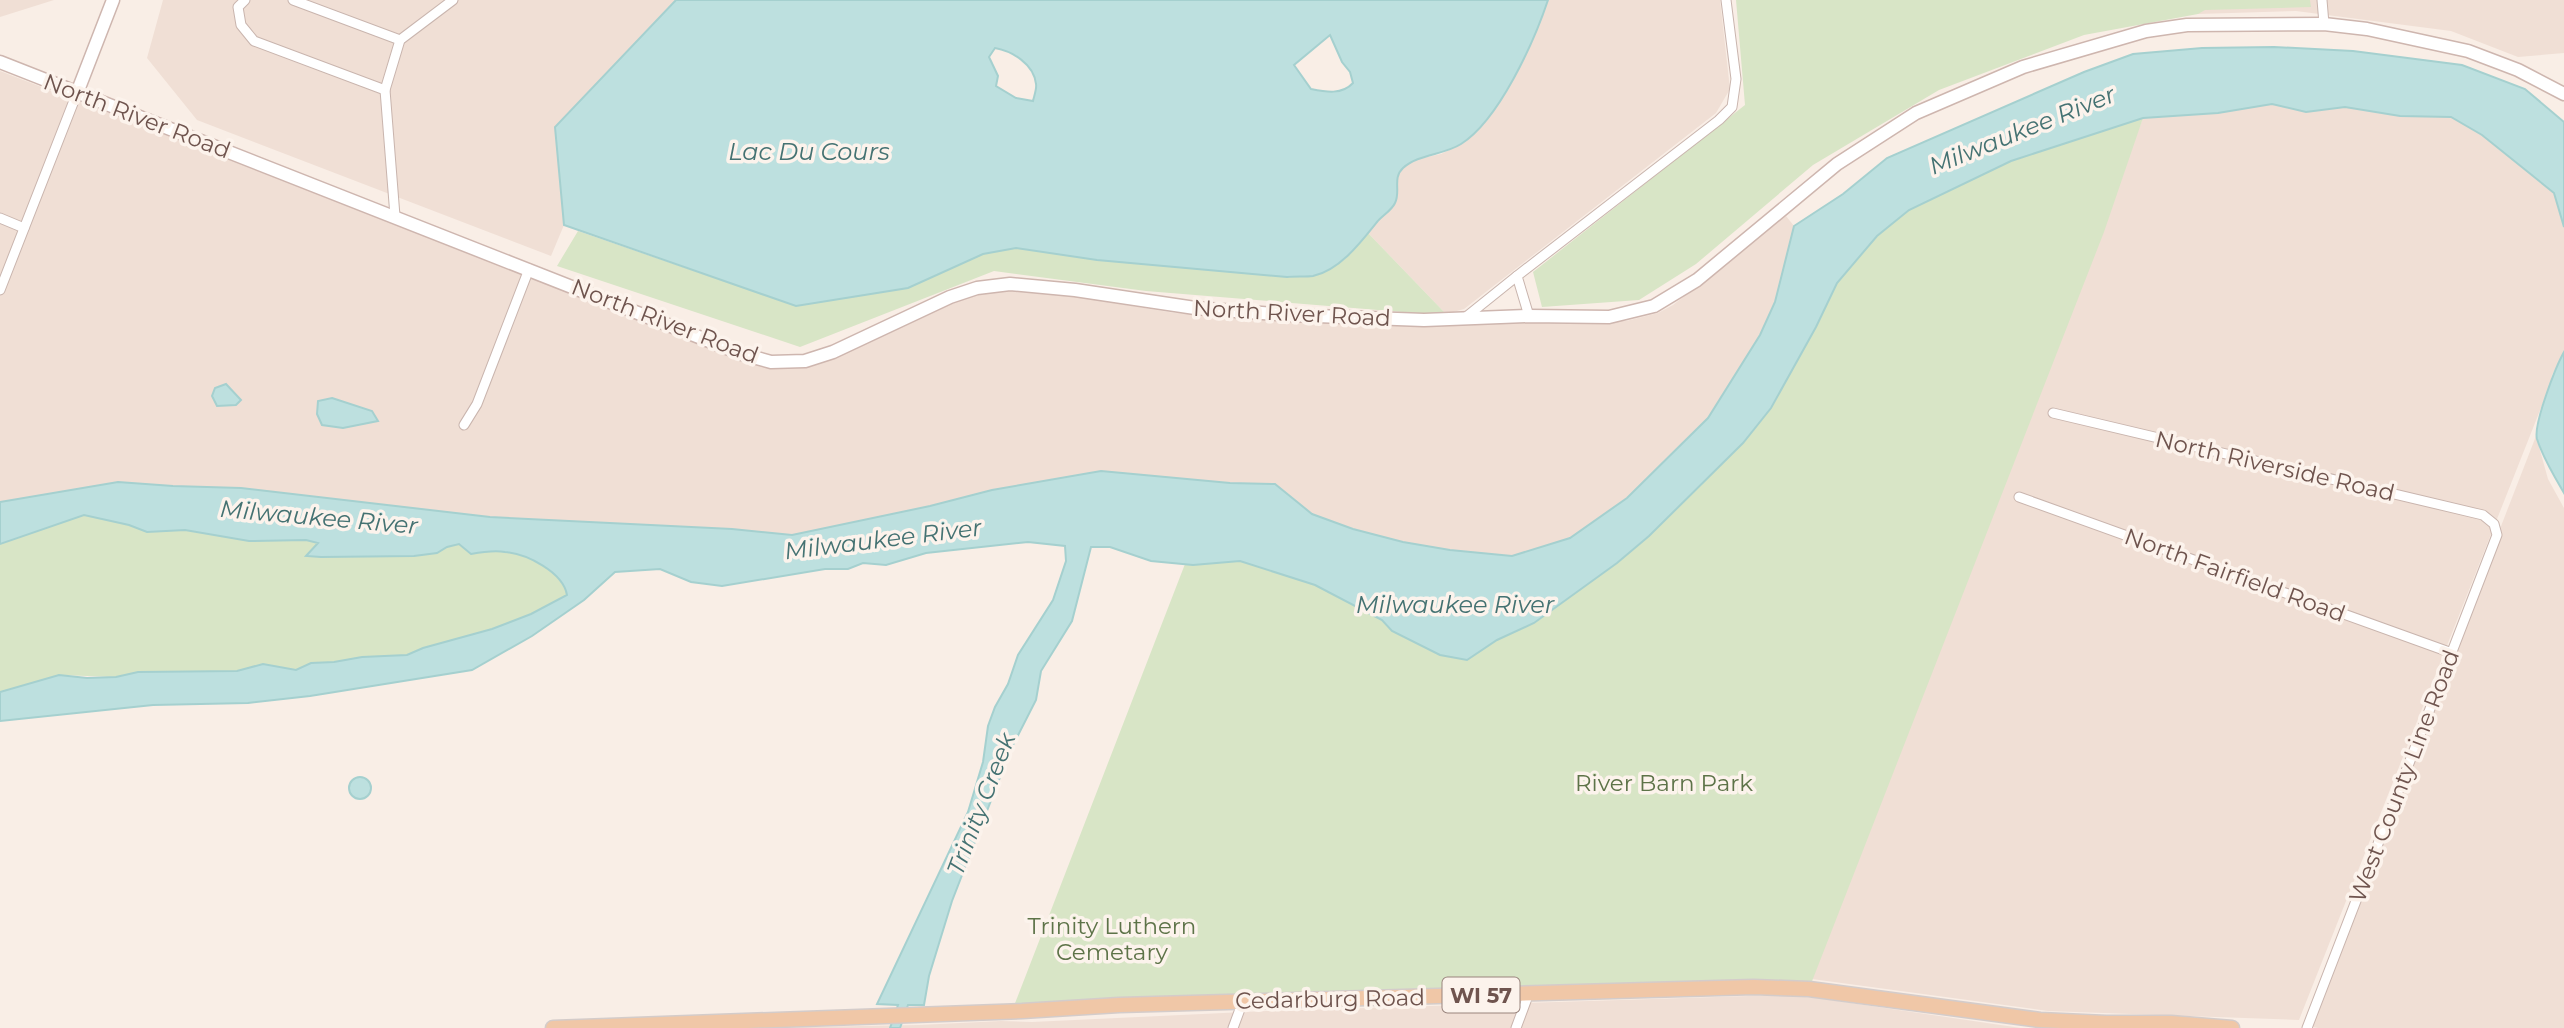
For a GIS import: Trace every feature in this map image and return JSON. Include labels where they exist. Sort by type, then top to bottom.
[{"type":"main road","name":"Cedarburg Road","points":[[553,1028],[788,1024],[888,1015],[1243,1001],[1754,987],[1809,989],[2040,1020],[2108,1026],[2171,1023],[2232,1028]]},
{"type":"street","points":[[0,290],[113,0]]},
{"type":"street","points":[[245,0],[238,7],[241,25],[254,41],[385,90]]},
{"type":"street","points":[[293,0],[400,40]]},
{"type":"street","points":[[395,216],[385,90],[400,40],[453,0]]},
{"type":"street","points":[[1466,317],[1719,120],[1731,107],[1736,79],[1726,0]]},
{"type":"street","points":[[2322,0],[2324,24]]},
{"type":"street","name":"North River Road","points":[[0,62],[742,354],[771,362],[805,361],[833,352],[950,297],[995,285],[1044,286],[1195,308],[1268,314],[1380,319],[1609,317],[1654,306],[1697,280],[1837,164],[1916,113],[2023,67],[2146,32],[2187,25],[2324,24],[2367,29],[2468,51],[2518,70],[2564,94]]},
{"type":"street","points":[[0,218],[24,228]]},
{"type":"street","points":[[464,425],[477,404],[529,269]]},
{"type":"street","points":[[1517,276],[1529,316]]},
{"type":"street","name":"North Riverside Road","points":[[2053,414],[2483,515],[2494,524]]},
{"type":"street","name":"North Fairfield Road","points":[[2019,497],[2452,653]]},
{"type":"street","name":"West County Line Road","points":[[2307,1028],[2497,535],[2494,524]]},
{"type":"street","points":[[1516,1028],[1529,993]]},
{"type":"street","points":[[1233,1028],[1243,1001]]},
{"type":"shaded area","points":[[0,0],[54,0],[0,17]]},
{"type":"shaded area","points":[[163,0],[676,0],[555,127],[564,225],[551,256],[197,120],[147,58]]},
{"type":"shaded area","points":[[1548,0],[1720,0],[1730,89],[1716,113],[1464,309],[1446,314],[1368,233],[1382,215],[1394,206],[1397,200],[1397,177],[1402,169],[1414,160],[1441,154],[1463,143],[1485,121],[1508,90]]},
{"type":"shaded area","points":[[2197,0],[2564,0],[2564,53],[2518,57],[2451,31],[2296,11],[2198,14]]},
{"type":"shaded area","points":[[0,71],[770,367],[793,368],[826,361],[943,305],[996,291],[1064,295],[1175,313],[1378,325],[1626,321],[1658,313],[1673,305],[1786,216],[1794,226],[1775,302],[1760,335],[1708,418],[1627,498],[1570,538],[1512,556],[1450,550],[1403,542],[1353,529],[1312,514],[1274,484],[1230,483],[1101,471],[992,490],[792,535],[732,529],[490,517],[241,488],[118,482],[0,502]]},
{"type":"shaded area","points":[[2272,104],[2306,112],[2345,107],[2400,116],[2451,117],[2482,135],[2554,193],[2564,227],[2564,352],[2552,375],[2299,1020],[2048,1011],[1812,979],[2143,118]]},
{"type":"shaded area","points":[[2536,436],[2548,479],[2564,508],[2564,1028],[2307,1026]]},
{"type":"shaded area","points":[[1781,995],[2021,1028],[746,1028],[1032,1022],[1266,1011]]},
{"type":"green space","points":[[1736,0],[2310,0],[2311,7],[2205,10],[2198,14],[2084,35],[1939,90],[1813,165],[1696,264],[1639,300],[1542,307],[1533,272],[1745,105]]},
{"type":"green space","name":"River Barn Park","points":[[2143,118],[2104,232],[1809,989],[1012,1011],[1185,564],[1239,561],[1315,585],[1382,620],[1392,631],[1467,660],[1497,640],[1533,623],[1617,563],[1649,536],[1743,443],[1771,408],[1837,283],[1877,236],[1909,210],[2010,161]]},
{"type":"green space","points":[[578,231],[796,306],[908,288],[983,254],[1016,248],[1097,260],[1287,277],[1344,260],[1368,233],[1446,314],[1452,316],[1146,291],[994,271],[800,347],[557,266]]},
{"type":"green space","points":[[84,515],[147,532],[185,530],[249,541],[306,540],[318,543],[307,556],[414,556],[437,553],[459,544],[471,554],[501,551],[514,553],[533,560],[551,572],[559,579],[567,596],[492,629],[407,655],[311,663],[296,670],[263,664],[237,671],[138,672],[116,677],[59,675],[0,692],[0,544]]},
{"type":"water","name":"Lac Du Cours","points":[[676,0],[1548,0],[1514,79],[1489,117],[1461,144],[1416,160],[1403,168],[1398,176],[1397,199],[1392,208],[1341,262],[1313,276],[1287,277],[1097,260],[1016,248],[983,254],[908,288],[796,306],[564,225],[555,127]],"holes":[[[1330,35],[1353,83],[1339,91],[1311,89],[1294,65]],[[995,48],[1015,55],[1031,70],[1036,86],[1033,101],[1016,98],[996,86],[998,76],[989,57]]]},
{"type":"water","name":"Milwaukee River","points":[[2274,47],[2353,51],[2462,65],[2525,89],[2564,122],[2564,227],[2554,193],[2482,135],[2451,117],[2400,116],[2345,107],[2306,112],[2272,104],[2218,113],[2143,118],[2011,161],[1909,210],[1877,236],[1837,283],[1771,408],[1743,443],[1649,536],[1617,563],[1534,623],[1497,640],[1467,660],[1440,655],[1392,631],[1382,620],[1315,585],[1240,561],[1193,565],[1151,561],[1110,547],[1091,547],[1072,621],[1041,671],[1036,700],[1011,749],[952,901],[929,976],[924,1005],[908,1005],[900,1028],[890,1028],[898,1005],[877,1004],[968,812],[983,762],[988,726],[1018,655],[1053,600],[1066,561],[1065,546],[1028,542],[926,553],[886,565],[863,563],[848,569],[825,569],[722,586],[691,582],[660,569],[615,572],[584,600],[532,636],[472,670],[310,696],[248,703],[153,705],[0,721],[0,692],[59,675],[87,678],[116,677],[138,672],[237,671],[263,664],[296,670],[311,663],[407,655],[492,629],[531,614],[567,595],[559,579],[533,560],[501,551],[471,554],[459,544],[437,553],[414,556],[306,556],[318,543],[306,540],[249,541],[185,530],[147,532],[84,515],[0,544],[0,502],[118,482],[241,488],[490,517],[732,529],[792,535],[992,490],[1101,471],[1230,483],[1275,484],[1312,514],[1353,529],[1403,542],[1450,550],[1512,556],[1570,538],[1627,498],[1708,418],[1760,335],[1775,302],[1794,226],[1843,194],[1887,158],[2084,72],[2133,54],[2202,48]]},
{"type":"water","points":[[2564,352],[2564,493],[2542,453],[2537,432],[2546,396]]},
{"type":"water","points":[[226,384],[241,400],[236,405],[217,406],[212,396],[215,388]]},
{"type":"water","points":[[332,398],[372,411],[378,421],[343,428],[322,425],[317,414],[318,401]]},
{"type":"water","points":[[360,777],[368,780],[371,788],[368,796],[360,799],[352,796],[349,788],[352,780]]},
{"type":"water label","name":"Trinity Creek","points":[[981,804]]},
{"type":"park label","name":"Trinity Luthern Cemetary","points":[[1112,939]]}]
